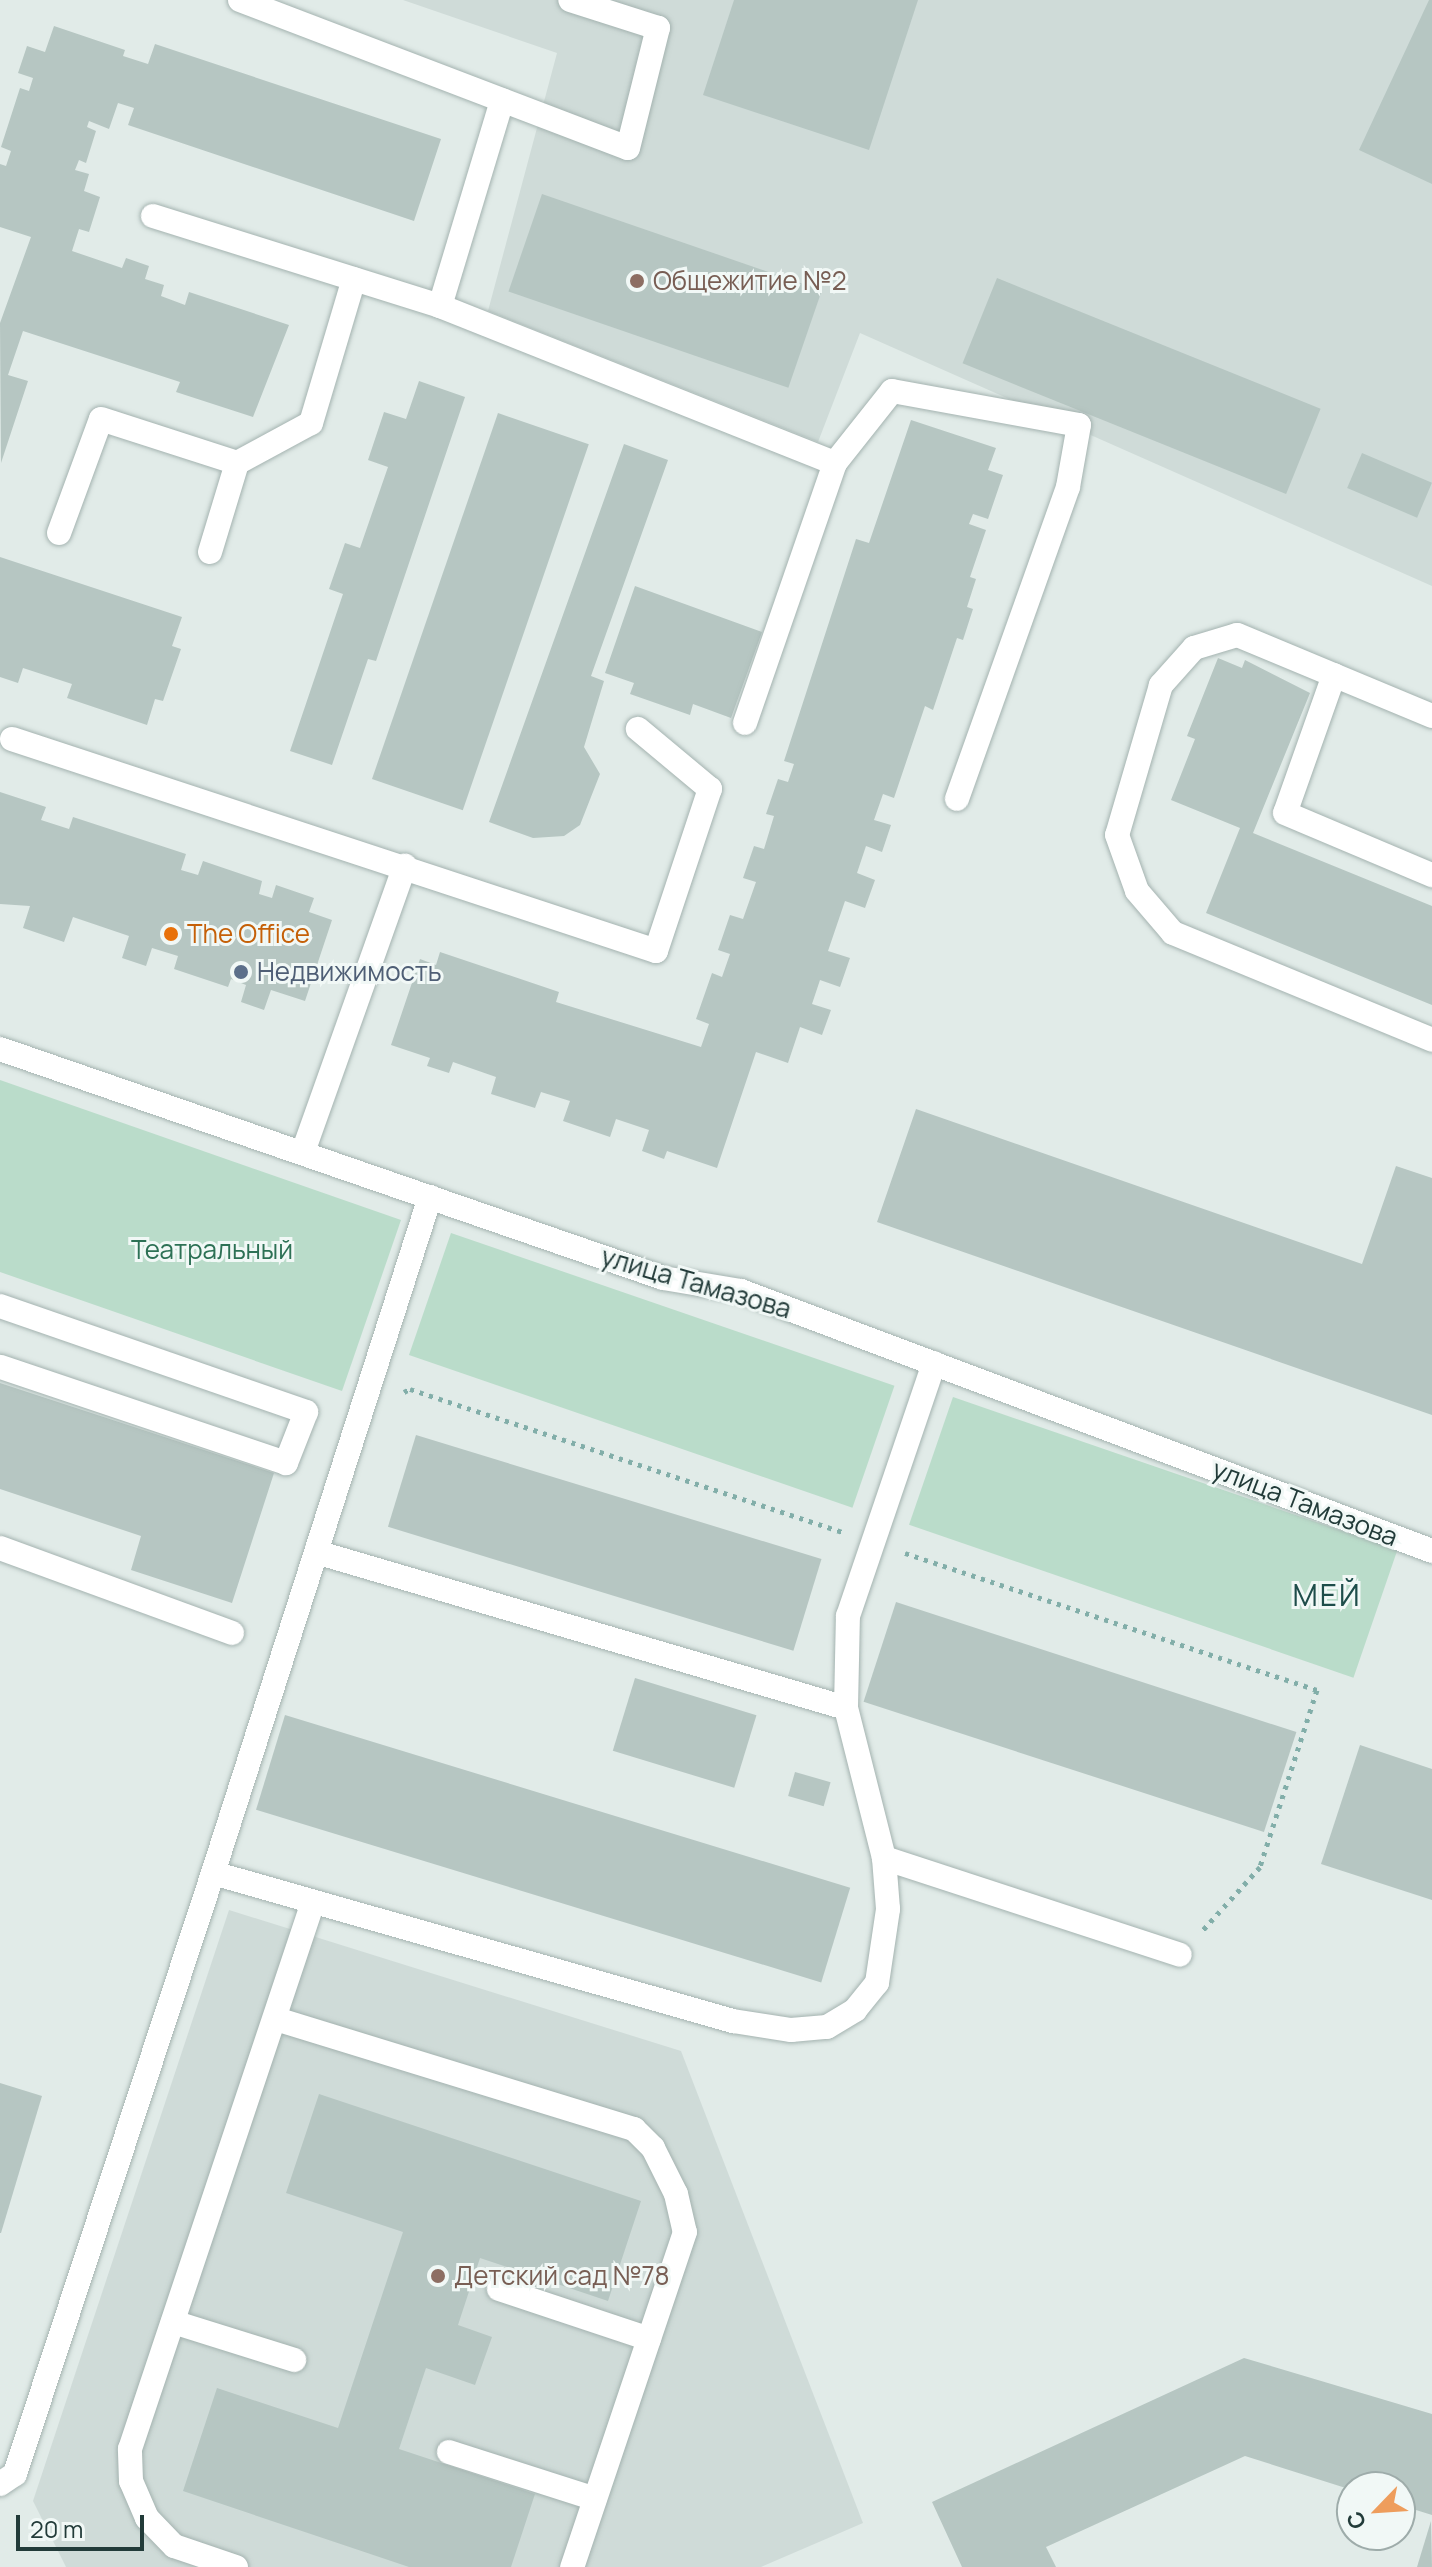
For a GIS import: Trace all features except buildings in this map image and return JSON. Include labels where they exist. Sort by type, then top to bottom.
[{"type":"street","points":[[240,0],[628,148],[658,28],[570,0]]},
{"type":"street","points":[[440,306],[502,100]]},
{"type":"street","points":[[153,216],[440,306],[835,463]]},
{"type":"street","points":[[210,552],[237,463],[311,423],[354,279]]},
{"type":"street","points":[[745,723],[835,463],[892,391],[1079,425],[1068,487],[957,799]]},
{"type":"street","points":[[59,533],[101,419],[237,463]]},
{"type":"street","points":[[1432,716],[1237,635],[1194,648],[1161,685],[1117,835],[1137,891],[1173,933],[1432,1040]]},
{"type":"street","points":[[1334,675],[1285,813],[1432,875]]},
{"type":"street","points":[[12,739],[656,951],[710,789],[638,729]]},
{"type":"street","points":[[303,1152],[405,866]]},
{"type":"street","name":"улица Тамазова","points":[[0,1049],[663,1278],[741,1291],[1432,1551]]},
{"type":"street","points":[[0,2484],[15,2474],[213,1873],[430,1197]]},
{"type":"street","points":[[0,1306],[306,1412],[286,1463],[0,1367]]},
{"type":"street","points":[[213,1873],[733,2021],[791,2030],[827,2027],[855,2010],[877,1983],[888,1909],[884,1858],[846,1708],[848,1616],[869,1541],[934,1363]]},
{"type":"street","points":[[0,1548],[232,1633]]},
{"type":"street","points":[[316,1552],[846,1708]]},
{"type":"street","points":[[884,1858],[1180,1955]]},
{"type":"street","points":[[236,2567],[174,2546],[147,2518],[131,2481],[130,2449],[313,1902]]},
{"type":"street","points":[[276,2019],[634,2129],[653,2148],[670,2182],[685,2232],[572,2567]]},
{"type":"street","points":[[499,2289],[649,2339]]},
{"type":"street","points":[[173,2322],[294,2360]]},
{"type":"street","points":[[449,2452],[595,2499]]},
{"type":"path","points":[[359,1418],[410,1389],[1317,1690],[1260,1867],[1180,1955]]},
{"type":"shaded area","points":[[403,0],[1432,0],[1432,586],[860,333],[818,442],[488,311],[557,53]]},
{"type":"shaded area","name":"Детский сад №78","points":[[229,1910],[681,2051],[863,2523],[761,2567],[66,2567],[33,2501]]},
{"type":"green space","name":"Театральный","points":[[0,1080],[401,1220],[342,1391],[0,1272]]},
{"type":"green space","points":[[451,1233],[894,1386],[852,1508],[409,1355]]},
{"type":"green space","points":[[953,1397],[1397,1550],[1353,1678],[909,1525]]},
{"type":"place","name":"Общежитие №2","points":[[637,281]]},
{"type":"place","name":"The Office","points":[[171,934]]},
{"type":"place","name":"Недвижимость","points":[[241,972]]},
{"type":"place","name":"Детский сад №78","points":[[438,2276]]},
{"type":"district","name":"МЕЙ","points":[[1327,1595]]}]
